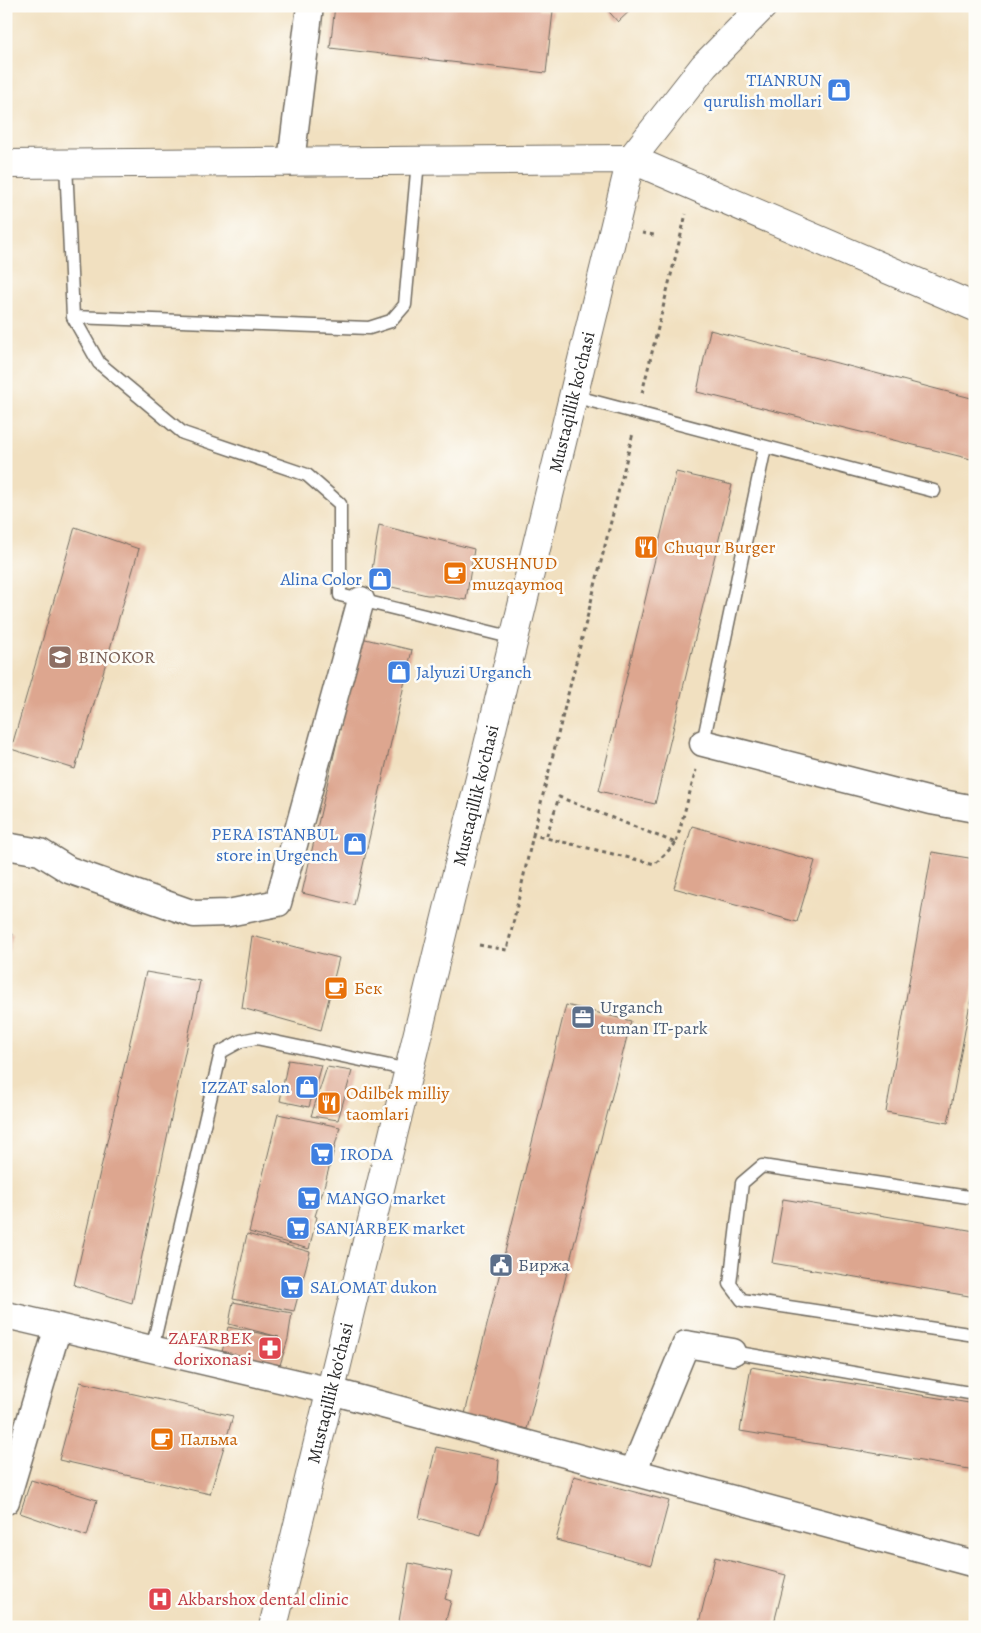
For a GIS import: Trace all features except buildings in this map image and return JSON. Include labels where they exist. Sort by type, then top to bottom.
[{"type":"main road","name":"Mustaqillik ko'chasi","points":[[273,1627],[630,159],[704,66],[763,6]]},
{"type":"main road","points":[[6,164],[630,159],[975,307]]},
{"type":"street","points":[[291,162],[310,6]]},
{"type":"street","points":[[6,846],[40,852],[69,870],[194,914],[228,912],[278,904],[361,600]]},
{"type":"street","points":[[703,743],[932,801],[975,809]]},
{"type":"street","points":[[6,1315],[331,1391],[975,1564]]},
{"type":"street","points":[[6,1501],[58,1327]]},
{"type":"street","points":[[632,1472],[686,1344],[733,1352]]},
{"type":"lane","points":[[73,317],[369,328],[391,320],[405,305],[418,161]]},
{"type":"lane","points":[[66,164],[73,317],[100,362],[183,433],[307,475],[340,504],[340,595],[514,638]]},
{"type":"lane","points":[[573,396],[934,491]]},
{"type":"lane","points":[[703,743],[765,447]]},
{"type":"lane","points":[[152,1349],[221,1052],[241,1041],[256,1038],[409,1070]]},
{"type":"lane","points":[[975,1198],[762,1166],[742,1183],[730,1284],[742,1300],[975,1335]]},
{"type":"lane","points":[[733,1352],[975,1394]]},
{"type":"path","points":[[479,945],[507,950],[533,835],[686,214]]},
{"type":"path","points":[[533,835],[656,864],[676,844],[703,743]]},
{"type":"path","points":[[546,838],[559,797],[676,844]]},
{"type":"place","name":"TIANRUN qurulish mollari","points":[[839,90]]},
{"type":"place","name":"Chuqur Burger","points":[[646,547]]},
{"type":"place","name":"XUSHNUD muzqaymoq","points":[[455,573]]},
{"type":"place","name":"Alina Color","points":[[380,579]]},
{"type":"place","name":"BINOKOR","points":[[60,657]]},
{"type":"place","name":"Jalyuzi Urganch","points":[[399,672]]},
{"type":"place","name":"PERA ISTANBUL store in Urgench","points":[[355,844]]},
{"type":"place","name":"Бек","points":[[336,988]]},
{"type":"place","name":"Urganch tuman IT-park","points":[[583,1017]]},
{"type":"place","name":"IZZAT salon","points":[[307,1087]]},
{"type":"place","name":"Odilbek milliy taomlari","points":[[329,1103]]},
{"type":"place","name":"IRODA","points":[[322,1154]]},
{"type":"place","name":"MANGO market","points":[[309,1198]]},
{"type":"place","name":"SANJARBEK market","points":[[298,1228]]},
{"type":"place","name":"Биржа","points":[[501,1265]]},
{"type":"place","name":"SALOMAT dukon","points":[[292,1287]]},
{"type":"place","name":"ZAFARBEK dorixonasi","points":[[270,1348]]},
{"type":"place","name":"Пальма","points":[[162,1439]]},
{"type":"place","name":"Akbarshox dental clinic","points":[[160,1599]]}]
